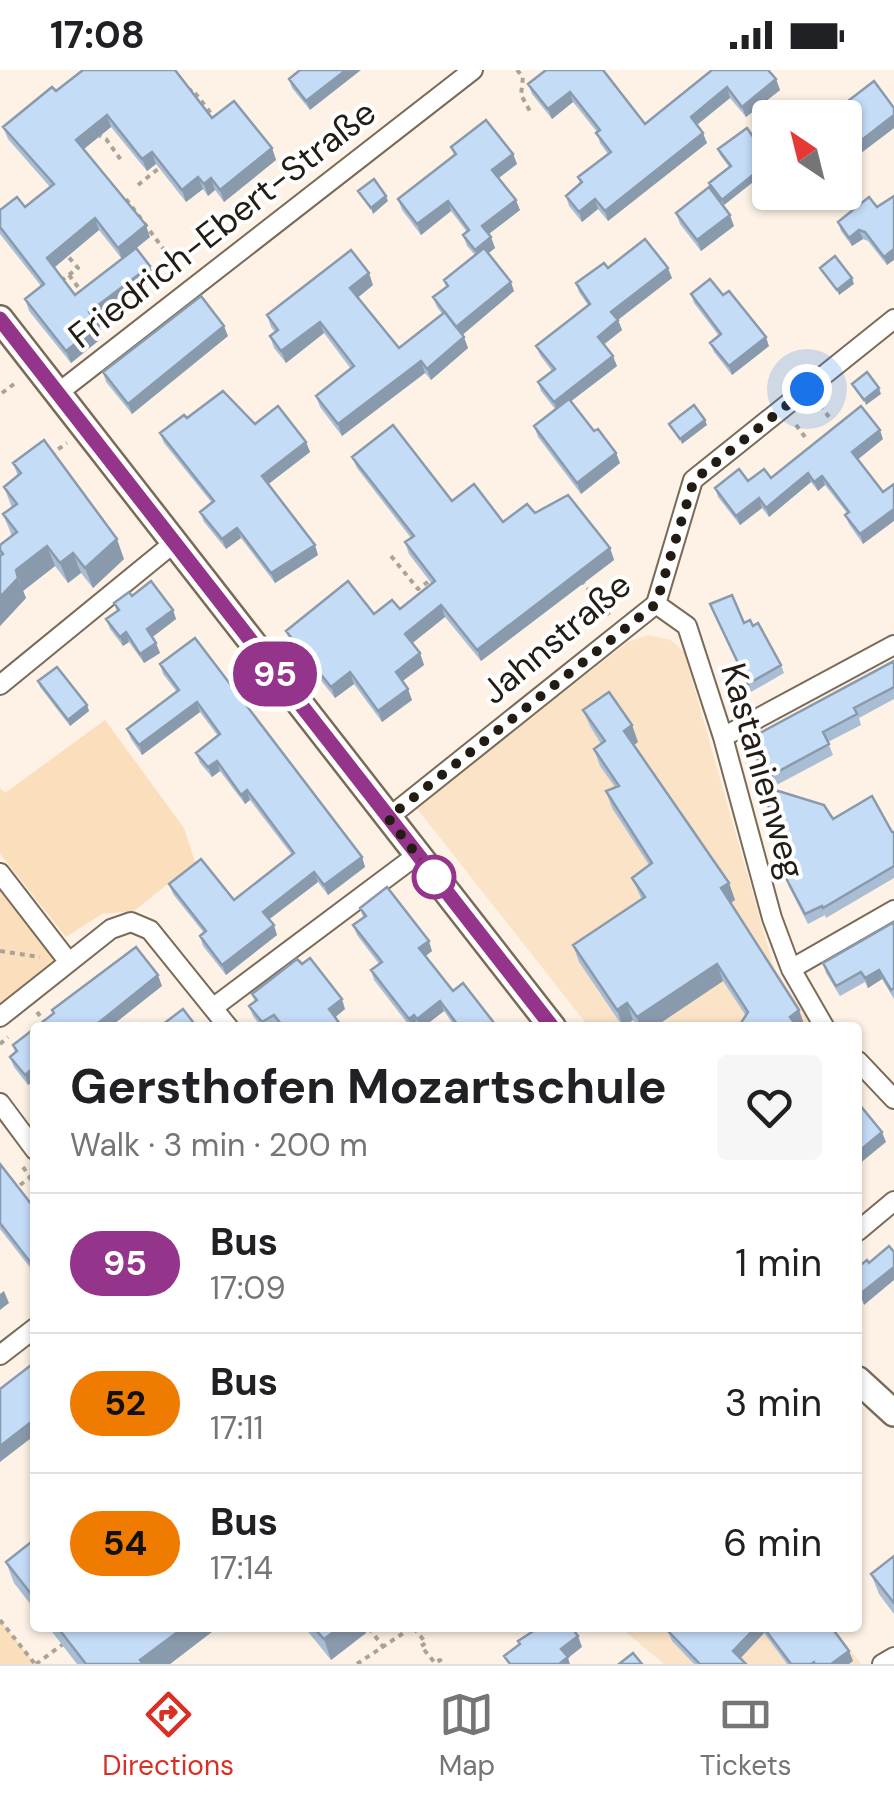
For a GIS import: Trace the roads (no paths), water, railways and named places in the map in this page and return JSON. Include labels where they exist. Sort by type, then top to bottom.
[{"type":"street","name":"Friedrich-Ebert-Straße","points":[[58,394],[473,70]]},
{"type":"street","points":[[0,319],[548,1022]]},
{"type":"street","name":"Jahnstraße","points":[[388,818],[656,604],[694,480],[894,319]]},
{"type":"street","points":[[0,685],[175,542]]},
{"type":"street","name":"Kastanienweg","points":[[656,604],[686,626],[723,737],[772,918],[791,970],[822,1022]]},
{"type":"street","points":[[723,737],[894,645]]},
{"type":"street","points":[[214,1007],[417,855]]},
{"type":"street","points":[[0,873],[60,960]]},
{"type":"street","points":[[791,970],[894,910]]},
{"type":"street","points":[[0,1017],[60,960],[110,929],[132,922],[150,930],[225,1022]]},
{"type":"street","points":[[862,1065],[894,1099]]},
{"type":"street","points":[[0,1103],[30,1143]]},
{"type":"street","points":[[862,1228],[894,1201]]},
{"type":"street","points":[[0,1355],[30,1332]]},
{"type":"street","points":[[862,1384],[894,1412]]},
{"type":"street","points":[[882,1664],[894,1657]]}]
